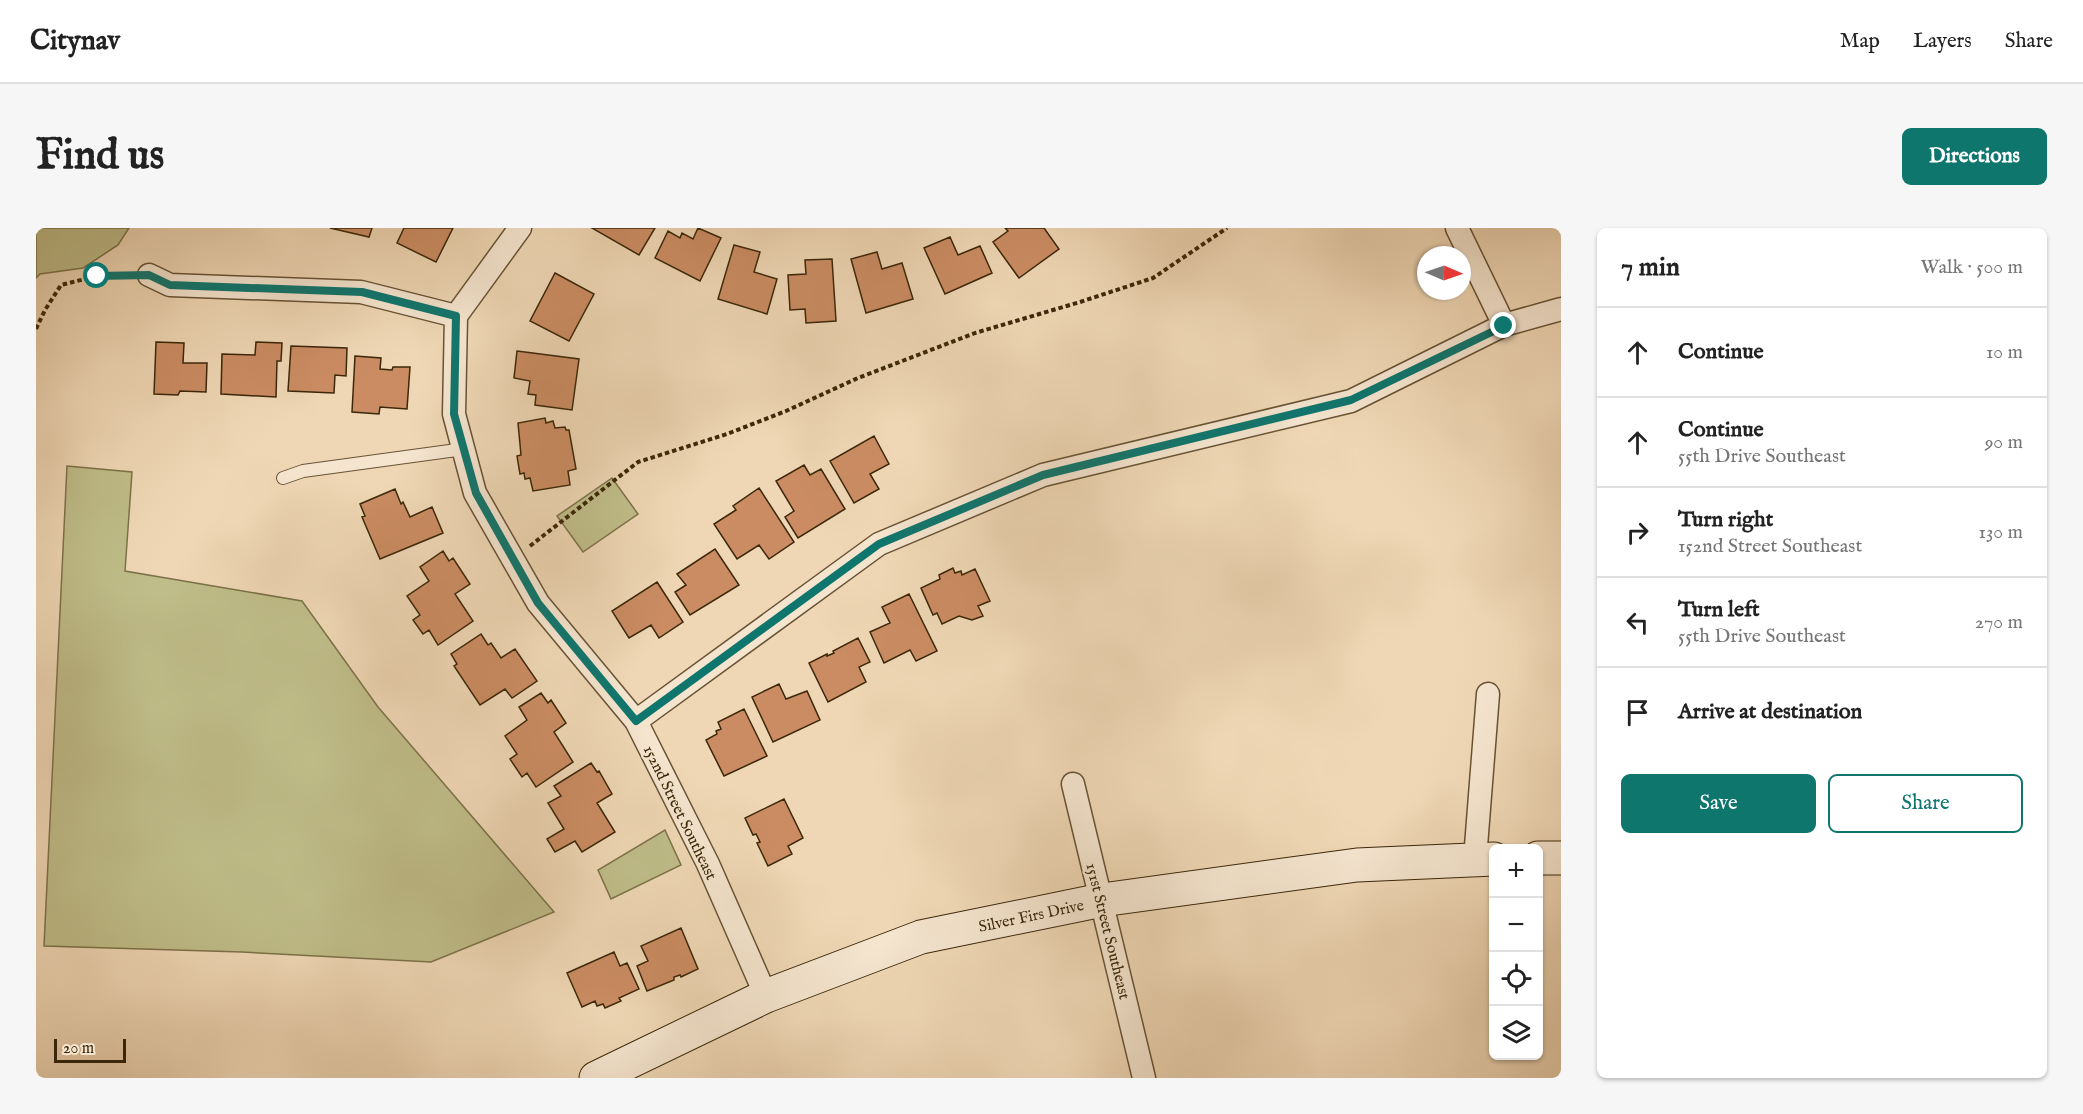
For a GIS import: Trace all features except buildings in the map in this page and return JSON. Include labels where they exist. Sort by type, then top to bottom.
[{"type":"street","points":[[149,275],[170,285],[362,292],[456,316],[520,228]]},
{"type":"street","points":[[1456,228],[1504,326]]},
{"type":"street","points":[[636,721],[879,544],[1043,475],[1351,400],[1504,326],[1561,309]]},
{"type":"street","name":"152nd Street Southeast","points":[[456,316],[454,414],[476,493],[538,603],[636,721],[708,864],[766,996]]},
{"type":"street","points":[[1484,859],[1488,694]]},
{"type":"street","name":"151st Street Southeast","points":[[1073,784],[1144,1078]]},
{"type":"street","points":[[1543,858],[1561,858]]},
{"type":"street","name":"Silver Firs Drive","points":[[596,1078],[766,996],[921,938],[1102,900],[1357,865],[1484,859]]},
{"type":"lane","points":[[283,478],[303,471],[464,449]]},
{"type":"path","points":[[513,559],[638,462],[727,434],[786,411],[858,378],[975,333],[1153,278],[1227,228]]},
{"type":"path","points":[[36,329],[61,285],[97,276],[149,275]]},
{"type":"shaded area","points":[[36,228],[129,228],[118,245],[83,268],[40,274],[36,278]]},
{"type":"shaded area","points":[[67,466],[132,472],[125,571],[302,601],[378,707],[554,912],[431,962],[242,952],[44,946]]},
{"type":"shaded area","points":[[612,478],[638,514],[583,552],[557,516]]},
{"type":"shaded area","points":[[665,830],[681,865],[611,899],[598,870]]},
{"type":"route","points":[[97,276],[149,275],[170,285],[362,292],[456,316],[454,414],[476,493],[538,603],[636,721],[879,544],[1043,475],[1351,400],[1504,326]]}]
